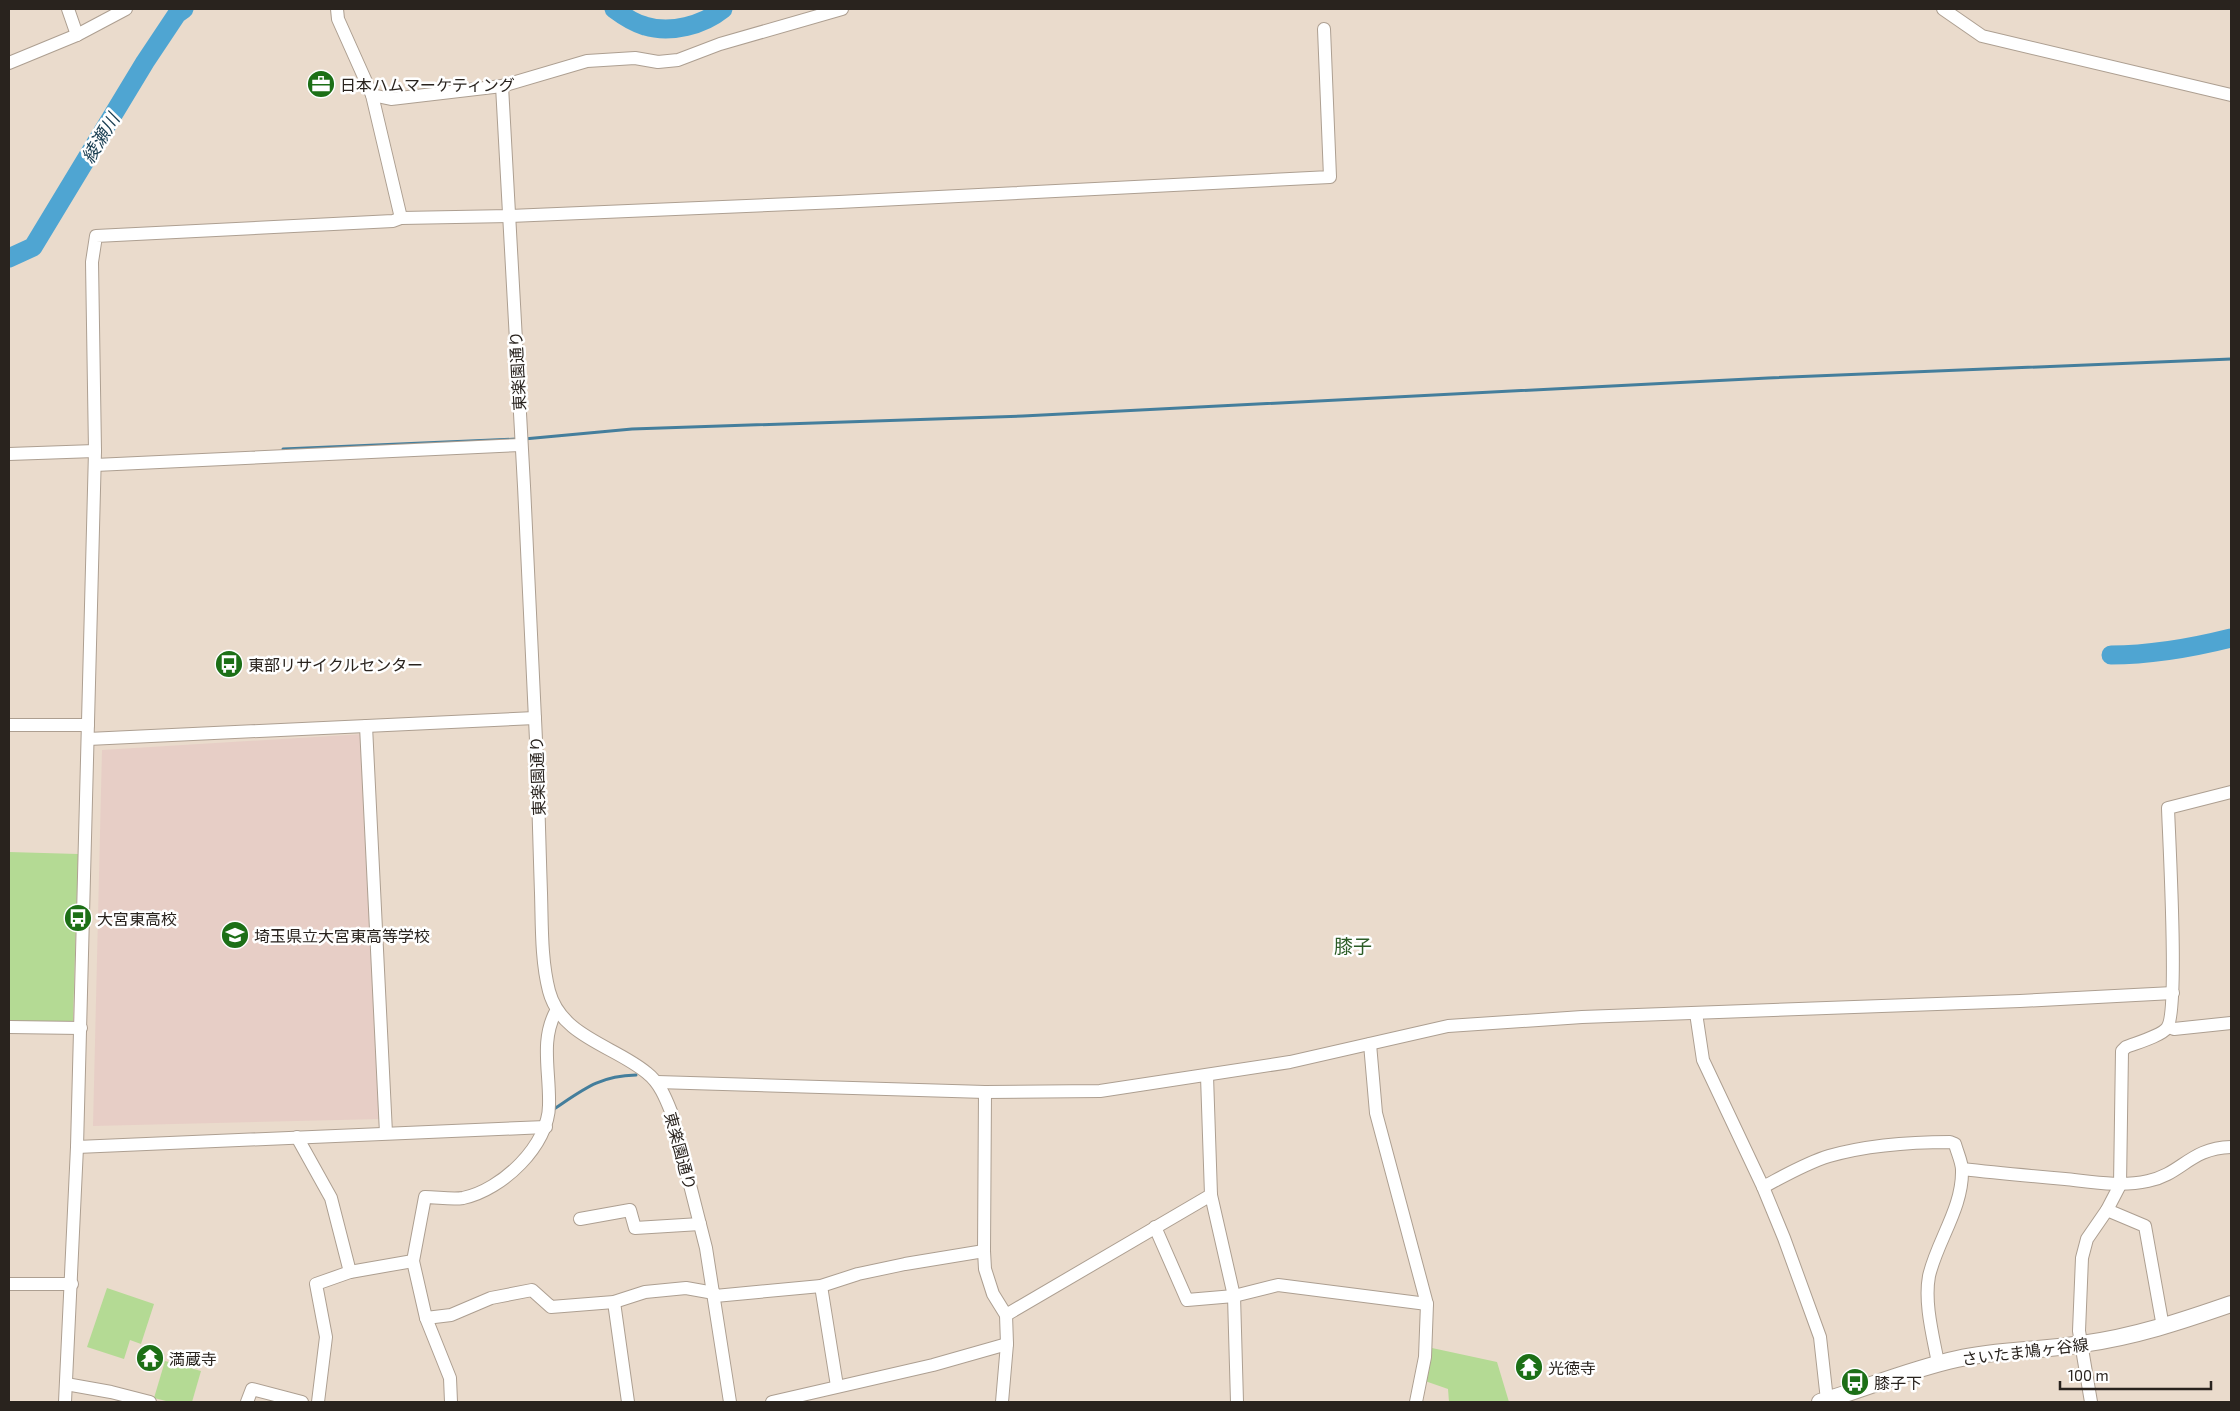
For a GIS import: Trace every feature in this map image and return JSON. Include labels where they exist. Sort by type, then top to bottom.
[{"type":"main road","name":"さいたま鳩ヶ谷線","points":[[1824,1401],[1938,1364],[1996,1352],[2080,1345],[2125,1337],[2163,1327],[2231,1304]]},
{"type":"street","points":[[68,9],[77,34]]},
{"type":"street","points":[[9,63],[77,34],[126,9]]},
{"type":"street","points":[[337,9],[338,19],[372,95],[401,218]]},
{"type":"street","points":[[372,95],[391,99],[502,86],[587,61],[634,58],[658,62],[678,60],[720,44],[842,9]]},
{"type":"street","points":[[1943,9],[1982,36],[2231,95]]},
{"type":"street","points":[[66,1402],[78,1146],[95,465],[92,262],[96,236],[393,221],[401,218],[510,216],[1330,177],[1324,30]]},
{"type":"street","name":"東楽園通り","points":[[502,86],[535,718],[545,964],[549,992],[556,1011],[581,1033],[647,1072],[656,1082],[672,1114],[700,1224],[714,1294],[730,1402]]},
{"type":"street","points":[[95,465],[521,445]]},
{"type":"street","points":[[9,454],[95,451]]},
{"type":"street","points":[[88,739],[535,718]]},
{"type":"street","points":[[9,725],[88,725]]},
{"type":"street","points":[[366,726],[386,1133]]},
{"type":"street","points":[[2090,1402],[2079,1331],[2082,1258],[2087,1239],[2107,1210],[2120,1184],[2122,1051],[2126,1047],[2163,1032],[2169,1027],[2173,993],[2168,808],[2231,792]]},
{"type":"street","points":[[656,1082],[715,1082],[985,1092],[1100,1091],[1290,1062],[1448,1026],[1582,1017],[2020,1001],[2173,993]]},
{"type":"street","points":[[452,1402],[450,1378],[426,1318],[413,1261],[425,1196],[463,1198],[492,1186],[522,1164],[546,1127],[550,1106],[546,1052],[548,1026],[556,1011]]},
{"type":"street","points":[[1696,1013],[1703,1060],[1738,1138],[1763,1187],[1784,1238],[1820,1337],[1824,1401]]},
{"type":"street","points":[[2169,1027],[2231,1023]]},
{"type":"street","points":[[9,1027],[81,1028]]},
{"type":"street","points":[[1370,1044],[1376,1114],[1427,1304],[1425,1357],[1416,1402]]},
{"type":"street","points":[[1207,1076],[1211,1195],[1234,1296],[1237,1402]]},
{"type":"street","points":[[985,1092],[984,1251],[985,1269],[993,1294],[1006,1315],[1007,1344],[1002,1402]]},
{"type":"street","points":[[78,1146],[546,1127]]},
{"type":"street","points":[[297,1137],[331,1198],[350,1272]]},
{"type":"street","points":[[1763,1187],[1805,1165],[1828,1156],[1897,1144],[1950,1142],[1955,1144],[1962,1169],[1951,1220],[1930,1276],[1928,1293],[1938,1364]]},
{"type":"street","points":[[1962,1169],[2120,1184],[2149,1181],[2162,1176],[2197,1154],[2218,1147],[2231,1147]]},
{"type":"street","points":[[1006,1315],[1211,1195]]},
{"type":"street","points":[[580,1219],[630,1210],[635,1228],[700,1224]]},
{"type":"street","points":[[2107,1210],[2145,1226],[2163,1327]]},
{"type":"street","points":[[1155,1228],[1187,1300],[1234,1296],[1278,1285],[1427,1304]]},
{"type":"street","points":[[426,1318],[451,1315],[491,1298],[532,1290],[550,1307],[614,1302],[645,1292],[686,1288],[714,1294],[820,1286],[896,1266],[984,1251]]},
{"type":"street","points":[[318,1402],[326,1337],[316,1284],[350,1272],[413,1261]]},
{"type":"street","points":[[9,1284],[72,1284]]},
{"type":"street","points":[[820,1286],[837,1386]]},
{"type":"street","points":[[614,1302],[628,1402]]},
{"type":"street","points":[[772,1402],[934,1365],[1007,1344]]},
{"type":"street","points":[[66,1384],[111,1392],[150,1402]]},
{"type":"street","points":[[247,1402],[252,1389],[302,1402]]},
{"type":"shaded area","name":"埼玉県立大宮東高等学校","points":[[364,734],[382,1119],[93,1126],[102,750]]},
{"type":"green space","points":[[9,852],[78,854],[73,1021],[9,1021]]},
{"type":"green space","points":[[107,1288],[154,1304],[141,1344],[130,1340],[124,1359],[87,1347]]},
{"type":"green space","points":[[1432,1348],[1497,1362],[1509,1402],[1449,1402],[1448,1389],[1425,1381]]},
{"type":"green space","points":[[165,1361],[201,1371],[192,1402],[170,1402],[154,1398]]},
{"type":"waterway","name":"綾瀬川","points":[[9,258],[33,247],[145,62],[177,14],[184,9]]},
{"type":"waterway","name":"綾瀬川","points":[[614,9],[641,25],[665,29],[696,24],[723,9]]},
{"type":"waterway","points":[[524,439],[632,429],[1023,416],[1768,378],[2231,359]]},
{"type":"waterway","points":[[283,449],[517,439]]},
{"type":"waterway","points":[[2111,655],[2142,654],[2172,650],[2231,638]]},
{"type":"waterway","points":[[554,1109],[592,1085],[612,1078],[636,1075]]},
{"type":"place","name":"日本ハムマーケティング","points":[[321,84]]},
{"type":"place","name":"東部リサイクルセンター","points":[[229,664]]},
{"type":"place","name":"大宮東高校","points":[[78,918]]},
{"type":"place","name":"埼玉県立大宮東高等学校","points":[[235,935]]},
{"type":"place","name":"満蔵寺","points":[[150,1358]]},
{"type":"place","name":"光徳寺","points":[[1529,1367]]},
{"type":"place","name":"膝子下","points":[[1855,1382]]},
{"type":"district","name":"膝子","points":[[1353,945]]}]
